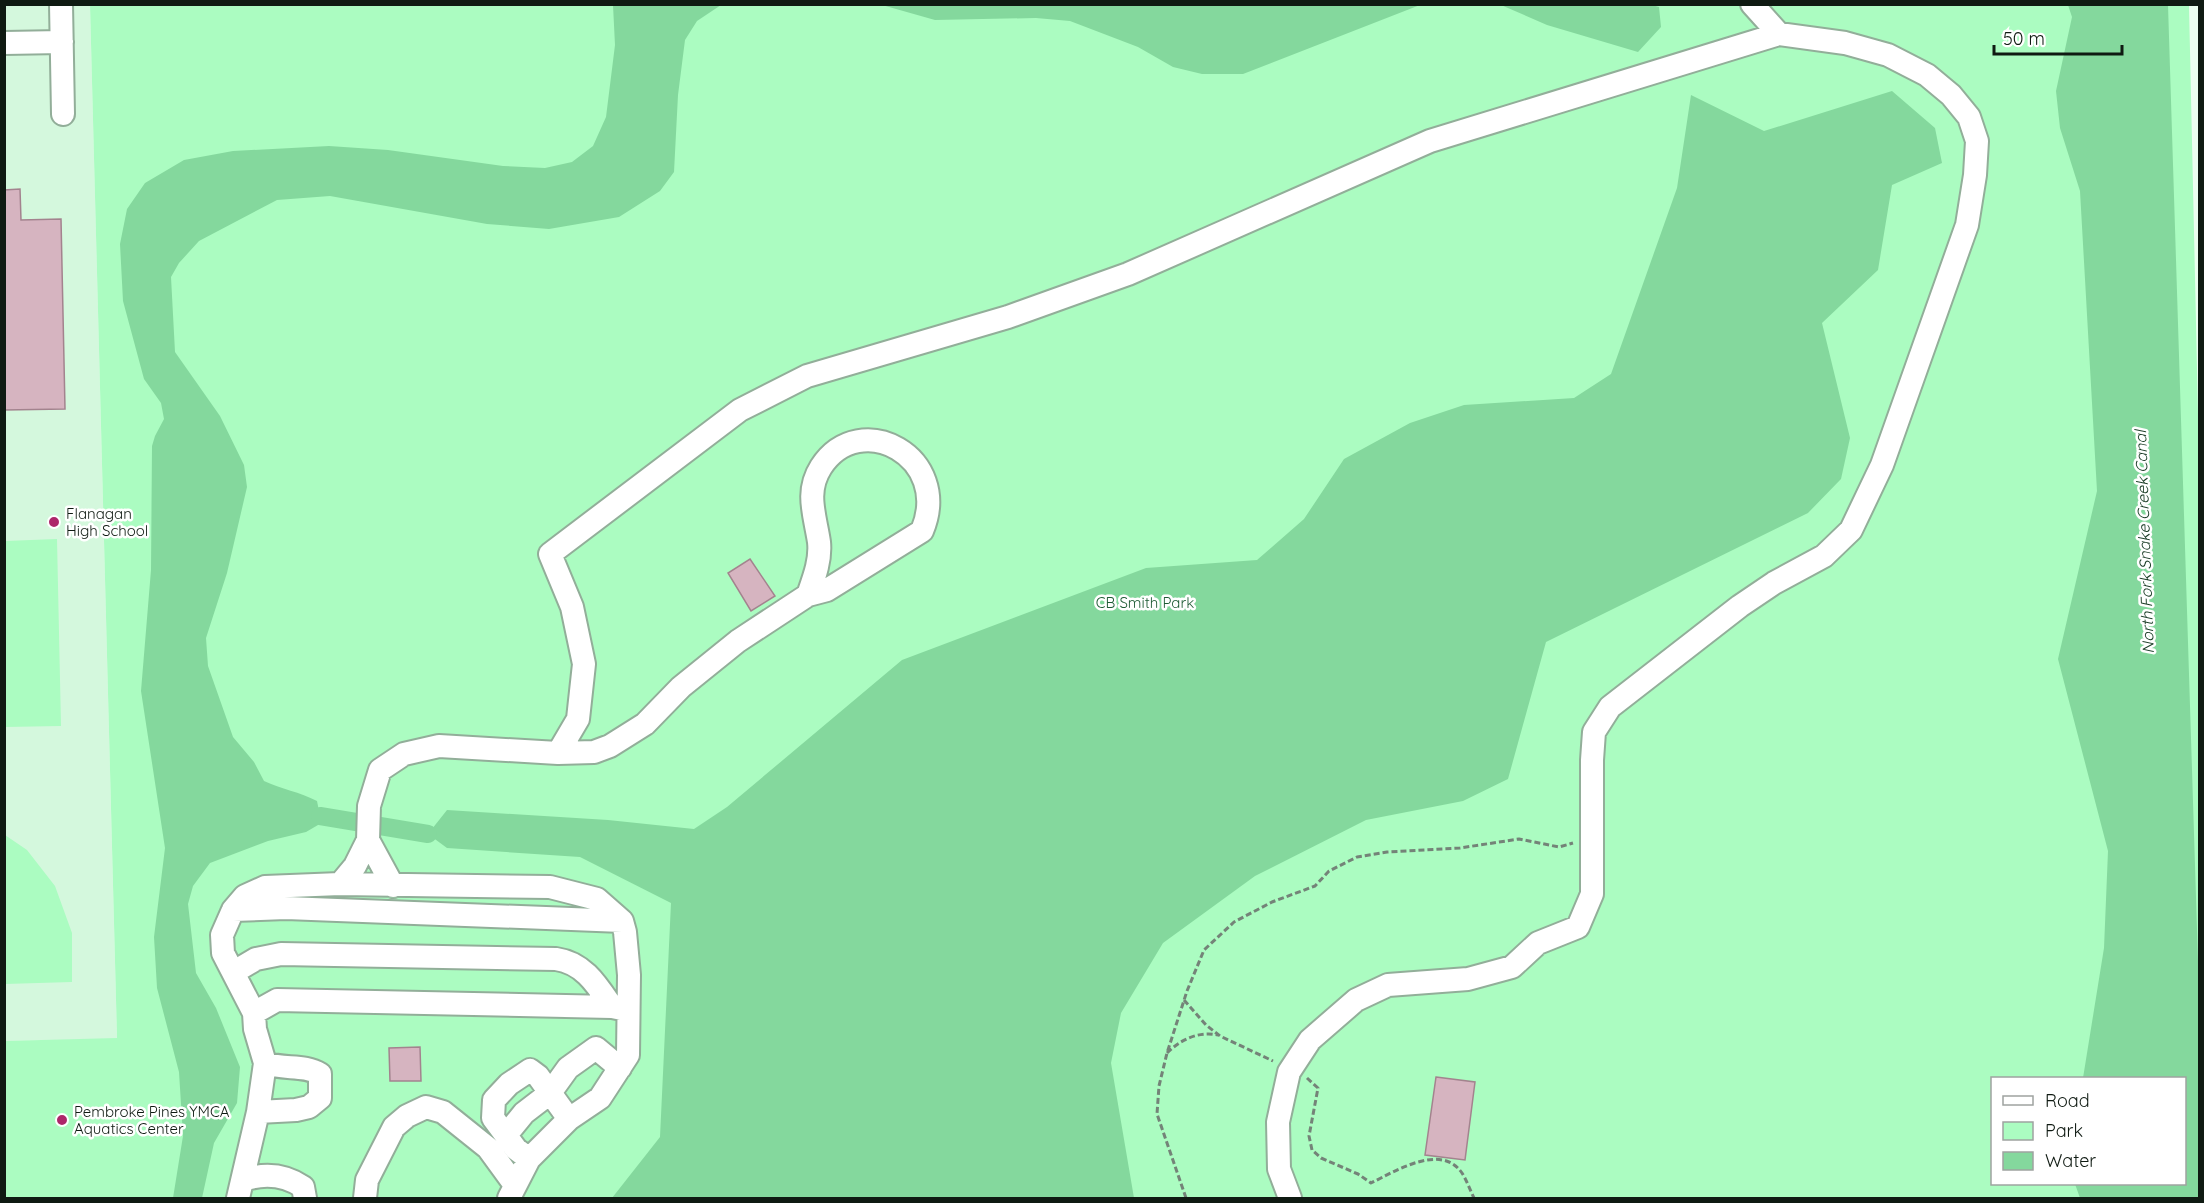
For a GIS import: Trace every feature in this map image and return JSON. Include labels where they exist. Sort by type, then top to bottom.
[{"type":"street","points":[[61,4],[63,114]]},
{"type":"street","points":[[1752,4],[1779,34]]},
{"type":"street","points":[[558,753],[578,719],[584,664],[572,607],[550,554],[568,538],[740,410],[807,376],[1008,317],[1128,274],[1430,141],[1779,34],[1845,43],[1888,55],[1927,75],[1951,95],[1969,117],[1977,141],[1975,176],[1967,225],[1882,465],[1851,530],[1824,556],[1774,583],[1740,606],[1610,707],[1594,732],[1592,894],[1578,927],[1539,943],[1512,968],[1468,979],[1388,985],[1356,1000],[1310,1040],[1289,1072],[1278,1122],[1279,1169],[1290,1198]]},
{"type":"street","points":[[4,43],[62,42]]},
{"type":"street","points":[[340,884],[355,866],[368,839],[369,806],[380,770],[404,754],[439,746],[558,753],[594,752],[610,746],[645,724],[681,687],[738,641],[808,595],[827,591],[922,531],[928,517],[929,500],[924,476],[913,460],[898,447],[865,441],[849,444],[833,453],[821,468],[812,488],[811,507],[819,543],[818,567],[808,595]]},
{"type":"street","points":[[368,839],[393,886]]},
{"type":"street","points":[[240,1189],[258,1112],[265,1063],[255,1029],[254,1013],[223,953],[222,934],[233,910],[245,896],[265,886],[340,884],[550,887],[597,899],[622,921],[629,975],[620,1009],[628,1055],[600,1098],[569,1119],[529,1159],[512,1192]]},
{"type":"street","points":[[233,910],[286,908],[622,921]]},
{"type":"street","points":[[234,972],[256,960],[281,954],[556,960],[577,966],[620,1009]]},
{"type":"street","points":[[254,1013],[277,1000],[620,1009]]},
{"type":"street","points":[[506,1135],[524,1113],[550,1093],[568,1068],[596,1048],[620,1068]]},
{"type":"street","points":[[258,1112],[296,1110],[309,1107],[320,1098],[320,1074],[311,1069],[278,1068],[265,1063]]},
{"type":"street","points":[[529,1159],[516,1149],[493,1118],[494,1100],[509,1084],[530,1070],[538,1076],[569,1119]]},
{"type":"street","points":[[365,1198],[367,1180],[394,1127],[407,1116],[426,1107],[443,1112],[489,1148],[512,1192]]},
{"type":"street","points":[[240,1189],[256,1176],[291,1179],[303,1187],[305,1198]]},
{"type":"path","points":[[1186,1198],[1157,1114],[1159,1086],[1184,1000],[1204,950],[1234,922],[1272,902],[1315,886],[1329,871],[1357,857],[1387,852],[1460,848],[1519,839],[1559,847],[1593,837]]},
{"type":"path","points":[[1184,1000],[1206,1025],[1220,1036]]},
{"type":"path","points":[[1167,1053],[1178,1043],[1199,1034],[1209,1033],[1283,1066]]},
{"type":"path","points":[[1303,1075],[1318,1088],[1309,1136],[1312,1150],[1321,1158],[1358,1174],[1371,1183],[1402,1167],[1420,1161],[1436,1160],[1451,1164],[1461,1172],[1474,1198]]},
{"type":"shaded area","name":"Flanagan High School","points":[[4,5],[90,5],[117,1039],[5,1041]]},
{"type":"green space","name":"CB Smith Park","points":[[90,5],[2189,5],[2200,505],[2199,1198],[5,1198],[4,1041],[117,1038]]},
{"type":"green space","points":[[57,539],[61,726],[5,727],[5,541]]},
{"type":"green space","points":[[5,835],[27,850],[55,886],[72,933],[72,982],[5,984]]},
{"type":"water","points":[[613,5],[721,5],[697,21],[685,40],[678,95],[674,172],[660,191],[619,217],[549,229],[487,224],[330,196],[277,200],[199,241],[179,263],[171,277],[175,352],[220,416],[244,465],[247,487],[227,573],[206,638],[208,666],[233,737],[254,762],[264,781],[317,801],[320,816],[318,825],[306,832],[268,841],[210,863],[193,886],[188,904],[196,973],[216,1008],[240,1067],[237,1103],[214,1143],[202,1198],[173,1198],[183,1136],[179,1072],[157,988],[154,937],[165,848],[141,691],[151,570],[152,446],[164,419],[161,403],[144,379],[123,301],[120,244],[127,209],[145,183],[184,160],[233,151],[329,146],[388,150],[503,166],[545,168],[572,162],[593,146],[606,117],[615,45]]},
{"type":"water","points":[[882,5],[1420,5],[1243,74],[1202,74],[1173,67],[1138,47],[1070,21],[1036,18],[935,20]]},
{"type":"water","points":[[1501,5],[1652,5],[1659,7],[1661,27],[1638,52],[1547,25]]},
{"type":"water","name":"North Fork Snake Creek Canal","points":[[2068,5],[2168,5],[2199,993],[2199,1198],[2080,1198],[2075,1185],[2186,1185],[2186,1077],[2083,1077],[2104,948],[2108,851],[2058,659],[2097,491],[2080,191],[2060,128],[2056,91],[2072,17]]},
{"type":"water","points":[[1892,91],[1935,128],[1942,163],[1892,185],[1878,270],[1822,323],[1850,438],[1841,479],[1808,513],[1546,642],[1508,779],[1463,801],[1366,820],[1255,876],[1163,943],[1121,1013],[1111,1063],[1134,1198],[612,1198],[660,1137],[671,903],[580,857],[447,848],[428,834],[447,810],[608,820],[694,829],[727,807],[902,660],[1146,568],[1257,560],[1304,519],[1344,459],[1410,423],[1464,405],[1574,398],[1611,374],[1677,188],[1691,95],[1764,131]]},
{"type":"building","points":[[20,189],[21,220],[61,219],[65,409],[4,410],[4,190]]},
{"type":"building","points":[[750,559],[775,596],[751,611],[728,573]]},
{"type":"building","points":[[420,1047],[421,1081],[390,1081],[389,1048]]},
{"type":"building","points":[[1436,1077],[1475,1082],[1465,1160],[1425,1155]]},
{"type":"waterway","points":[[320,816],[428,834]]},
{"type":"place","name":"Flanagan High School","points":[[54,522]]},
{"type":"place","name":"Pembroke Pines YMCA Aquatics Center","points":[[62,1120]]}]
